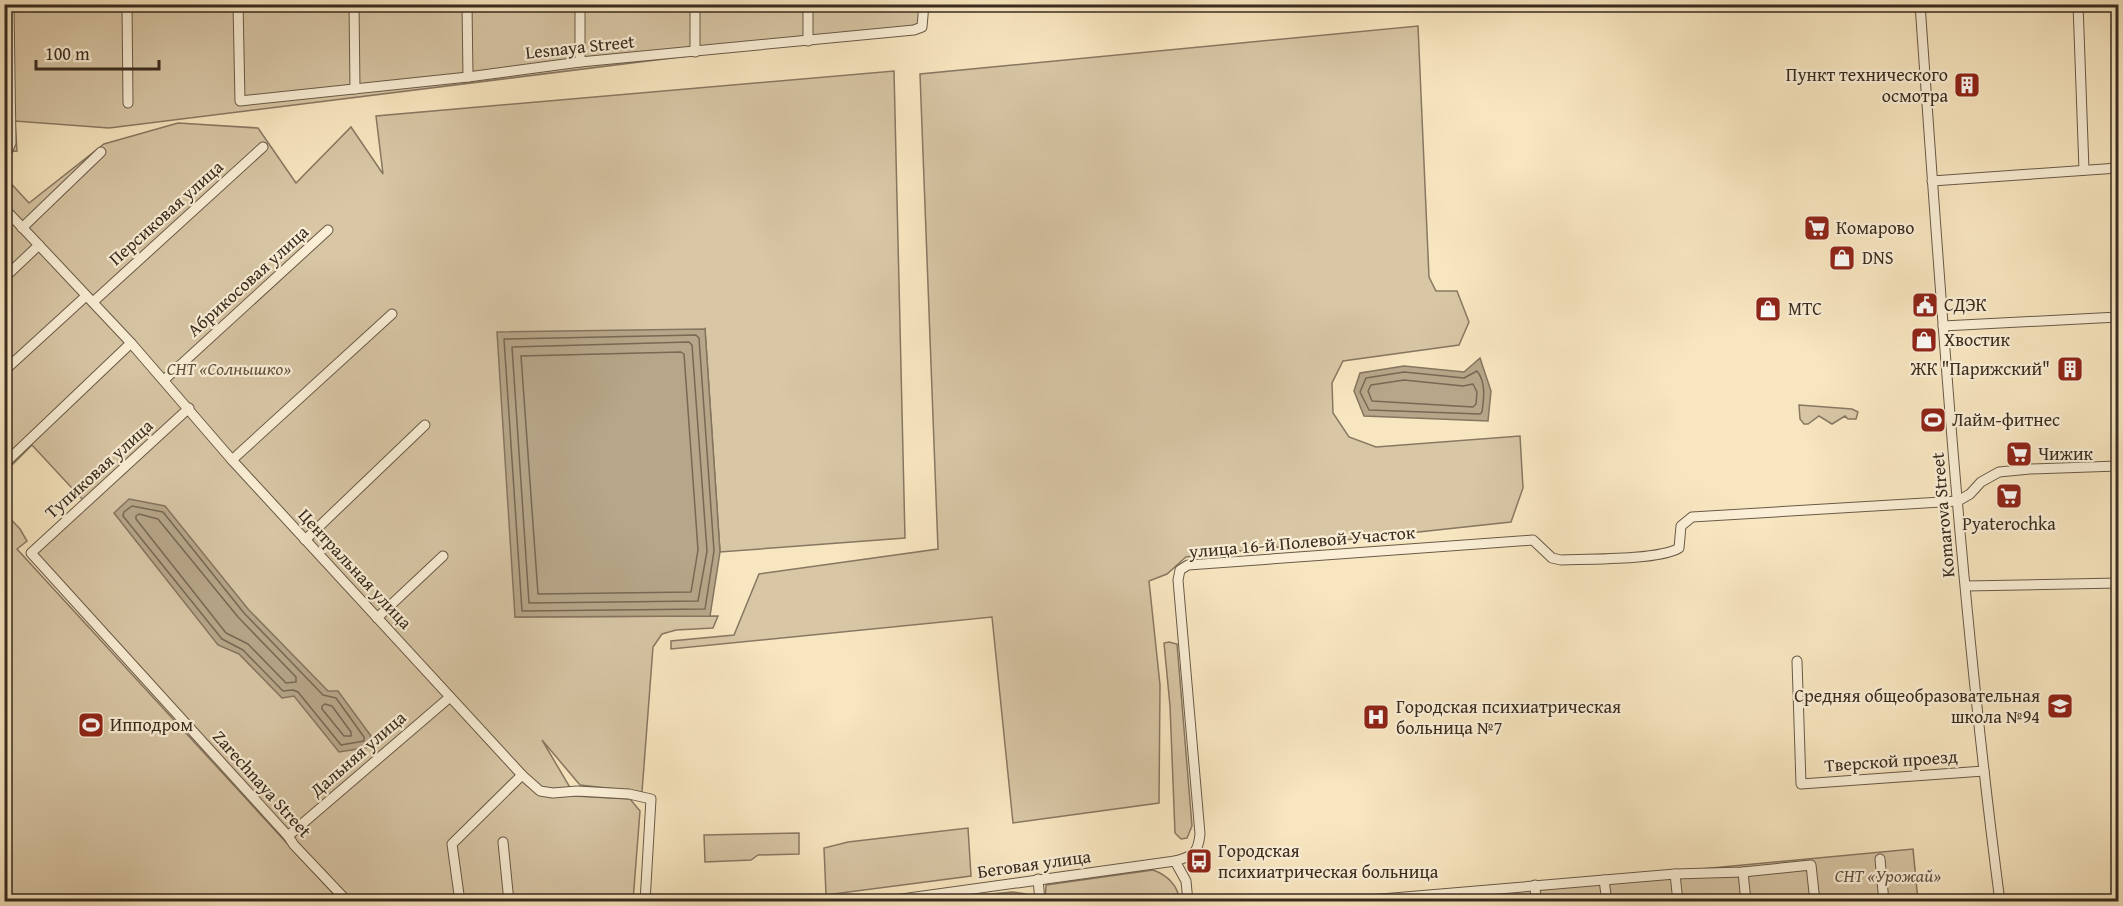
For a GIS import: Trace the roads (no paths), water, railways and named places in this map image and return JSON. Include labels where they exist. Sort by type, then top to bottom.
[{"type":"street","points":[[4,159],[11,143],[8,122],[9,8],[7,4]]},
{"type":"street","points":[[127,4],[128,104]]},
{"type":"street","name":"Lesnaya Street","points":[[238,4],[240,101],[468,77],[580,62],[914,30],[922,27],[924,4]]},
{"type":"street","points":[[354,4],[356,89]]},
{"type":"street","points":[[467,4],[468,77]]},
{"type":"street","points":[[580,4],[580,62]]},
{"type":"street","points":[[695,4],[696,52]]},
{"type":"street","points":[[808,4],[808,41]]},
{"type":"street","name":"Komarova Street","points":[[1920,4],[1958,501],[1984,771],[2000,902]]},
{"type":"street","points":[[2078,4],[2084,170]]},
{"type":"street","name":"Персиковая улица","points":[[4,371],[262,147]]},
{"type":"street","points":[[22,228],[101,152]]},
{"type":"street","points":[[1932,181],[2118,168]]},
{"type":"street","name":"Центральная улица","points":[[4,208],[131,343],[232,460],[522,776],[540,791],[629,794],[651,799],[645,902]]},
{"type":"street","name":"Абрикосовая улица","points":[[164,380],[328,230]]},
{"type":"street","points":[[4,278],[39,245]]},
{"type":"street","points":[[232,460],[392,314]]},
{"type":"street","points":[[1943,326],[2118,317]]},
{"type":"street","points":[[4,464],[131,343]]},
{"type":"street","name":"Тупиковая улица","points":[[31,553],[189,408]]},
{"type":"street","points":[[306,540],[425,425]]},
{"type":"street","points":[[1958,501],[1970,494],[1981,482],[1999,472],[2118,466]]},
{"type":"street","name":"улица 16-й Полевой Участок","points":[[1192,856],[1199,846],[1200,834],[1178,580],[1180,570],[1188,565],[1533,540],[1552,558],[1561,560],[1650,556],[1673,552],[1679,548],[1681,526],[1688,520],[1958,501]]},
{"type":"street","name":"Zarechnaya Street","points":[[31,553],[348,902]]},
{"type":"street","points":[[377,618],[443,556]]},
{"type":"street","points":[[1966,588],[2118,583]]},
{"type":"street","name":"Тверской проезд","points":[[1797,661],[1801,784],[1984,771]]},
{"type":"street","name":"Дальняя улица","points":[[288,836],[450,697]]},
{"type":"street","points":[[460,902],[452,844],[522,776]]},
{"type":"street","points":[[503,842],[509,902]]},
{"type":"street","name":"Беговая улица","points":[[880,902],[1175,861],[1192,856]]},
{"type":"street","points":[[1880,859],[1884,902]]},
{"type":"street","points":[[1175,861],[1186,881],[1188,902]]},
{"type":"street","points":[[1346,902],[1534,885],[1676,874],[1743,872],[1811,865],[1815,902]]},
{"type":"street","points":[[1743,872],[1746,902]]},
{"type":"street","points":[[1676,874],[1678,902]]},
{"type":"street","points":[[1038,879],[1040,902]]},
{"type":"street","points":[[1604,880],[1606,902]]},
{"type":"street","points":[[1534,885],[1536,902]]},
{"type":"street","points":[[1464,891],[1465,902]]},
{"type":"water","points":[[705,329],[720,552],[710,616],[515,617],[497,332]]},
{"type":"water","points":[[1480,358],[1491,391],[1488,421],[1364,416],[1354,391],[1360,373],[1404,366],[1464,372]]},
{"type":"water","points":[[129,499],[165,506],[248,609],[328,691],[338,691],[371,736],[370,747],[339,752],[294,696],[282,698],[239,654],[218,645],[114,513]]},
{"type":"place","name":"Пункт технического осмотра","points":[[1967,85]]},
{"type":"place","name":"Комарово","points":[[1817,228]]},
{"type":"place","name":"DNS","points":[[1842,258]]},
{"type":"place","name":"СДЭК","points":[[1925,305]]},
{"type":"place","name":"МТС","points":[[1768,309]]},
{"type":"place","name":"Хвостик","points":[[1924,340]]},
{"type":"place","name":"ЖК \"Парижский\"","points":[[2070,369]]},
{"type":"place","name":"Лайм-фитнес","points":[[1933,420]]},
{"type":"place","name":"Чижик","points":[[2019,454]]},
{"type":"place","name":"Pyaterochka","points":[[2009,496]]},
{"type":"place","name":"Средняя общеобразовательная школа №94","points":[[2060,706]]},
{"type":"place","name":"Городская психиатрическая больница №7","points":[[1376,717]]},
{"type":"place","name":"Ипподром","points":[[91,725]]},
{"type":"place","name":"Городская психиатрическая больница","points":[[1199,861]]},
{"type":"park label","name":"СНТ «Солнышко»","points":[[229,369]]},
{"type":"park label","name":"СНТ «Урожай»","points":[[1888,876]]}]
